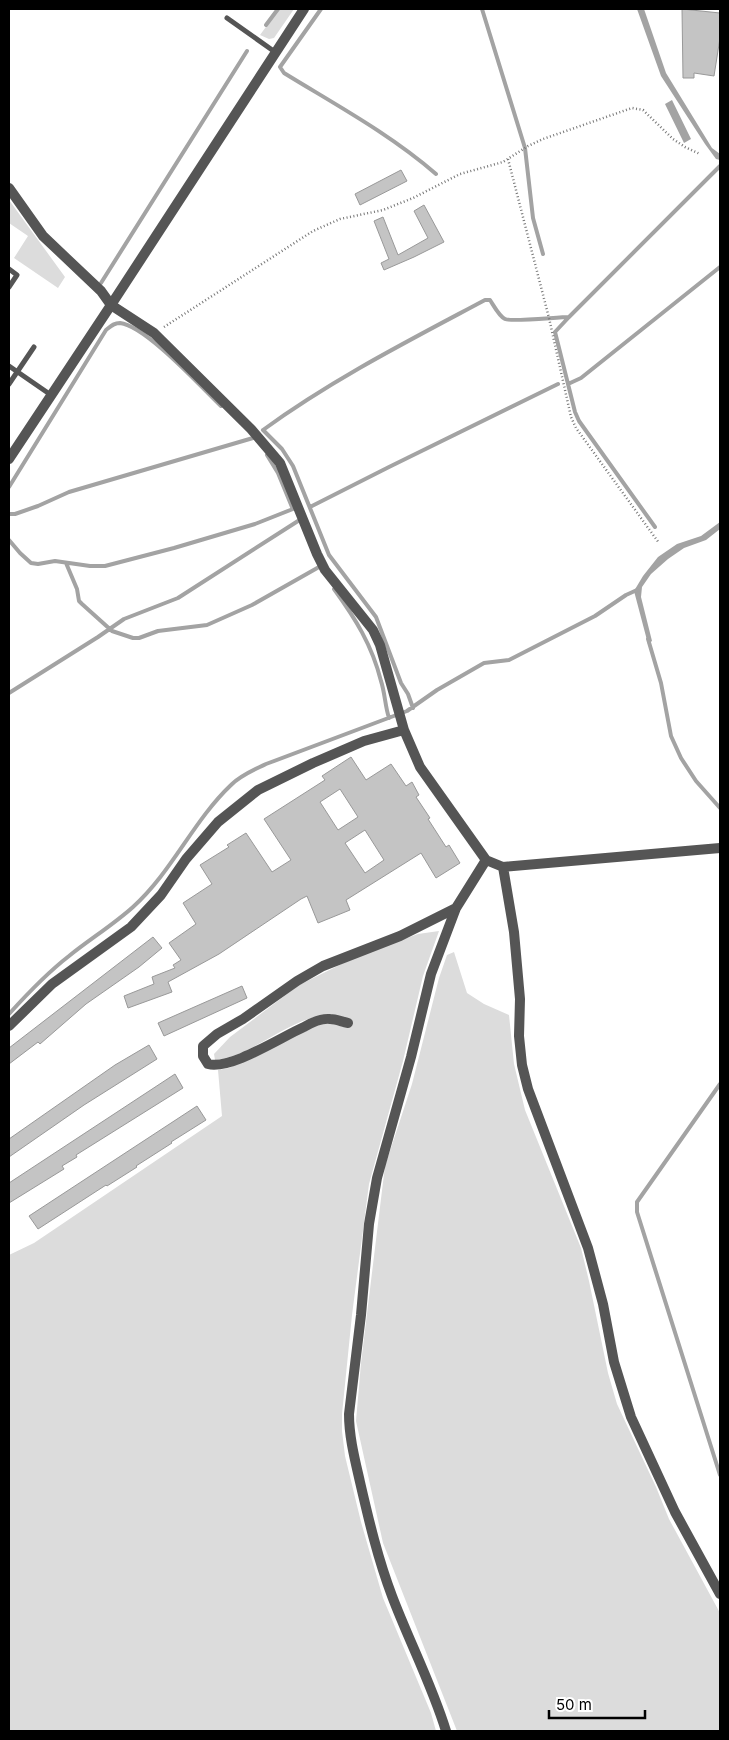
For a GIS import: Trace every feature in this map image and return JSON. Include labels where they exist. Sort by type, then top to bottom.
[{"type":"street","points":[[9,460],[304,9]]},
{"type":"street","points":[[9,188],[43,236],[101,291],[111,305],[154,333],[252,429],[280,463],[325,570],[373,630],[380,645],[403,725],[420,767],[486,860],[503,868],[720,848]]},
{"type":"street","points":[[9,1026],[52,984],[131,927],[161,896],[186,859],[218,822],[258,790],[314,763],[403,725]]},
{"type":"street","points":[[446,1731],[392,1596],[380,1559],[368,1520],[349,1425],[369,1224],[377,1178],[411,1057],[431,974],[456,908],[486,860]]},
{"type":"street","points":[[503,868],[514,932],[520,999],[519,1036],[522,1065],[528,1090],[588,1248],[603,1304],[614,1362],[631,1417],[675,1512],[720,1594]]},
{"type":"street","points":[[348,1023],[328,1018],[313,1022],[228,1064],[215,1066],[208,1064],[203,1056],[203,1046],[207,1041],[243,1019],[296,981],[323,966],[400,936],[456,908]]},
{"type":"lane","points":[[227,18],[276,52]]},
{"type":"lane","points":[[9,269],[17,275],[9,287]]},
{"type":"lane","points":[[9,384],[34,347]]},
{"type":"lane","points":[[9,366],[52,395]]},
{"type":"path","points":[[154,333],[313,231],[340,218],[383,210],[460,174],[503,162],[528,146],[632,108],[643,110],[673,139],[685,148],[700,154]]},
{"type":"path","points":[[508,159],[549,317],[571,417],[576,428],[659,543]]},
{"type":"shaded area","points":[[279,9],[294,9],[274,38],[269,39],[260,35]]},
{"type":"shaded area","points":[[637,9],[644,9],[666,73],[712,148],[720,154],[720,160],[716,159],[705,144],[661,76]]},
{"type":"shaded area","points":[[672,100],[691,139],[684,143],[665,104]]},
{"type":"shaded area","points":[[9,200],[65,277],[58,288],[14,258],[28,236],[9,223]]},
{"type":"shaded area","points":[[720,522],[720,529],[706,540],[684,548],[668,559],[651,574],[642,587],[641,597],[652,641],[648,644],[634,591],[658,557],[677,544],[701,536]]},
{"type":"shaded area","points":[[439,931],[423,976],[403,1061],[369,1184],[352,1315],[342,1414],[345,1456],[361,1522],[383,1598],[431,1713],[436,1731],[9,1731],[9,1255],[34,1243],[222,1116],[218,1070],[229,1068],[312,1026],[328,1023],[349,1028],[353,1021],[336,1016],[319,1016],[292,1026],[242,1052],[215,1060],[214,1054],[230,1037],[299,985],[360,955],[418,934]]},
{"type":"shaded area","points":[[454,952],[467,993],[484,1004],[509,1015],[514,1064],[525,1110],[581,1248],[608,1373],[617,1404],[669,1519],[720,1613],[720,1731],[457,1731],[383,1543],[356,1421],[361,1363],[385,1166],[412,1084],[439,978],[447,955]]},
{"type":"building","points":[[682,9],[720,13],[720,38],[714,76],[694,73],[694,78],[683,78]]},
{"type":"building","points":[[401,170],[407,181],[360,205],[355,194]]},
{"type":"building","points":[[424,205],[444,242],[384,270],[381,263],[389,259],[374,221],[383,217],[398,255],[428,238],[414,211]]},
{"type":"building","points":[[351,757],[366,780],[391,764],[406,786],[412,782],[419,795],[416,797],[430,818],[428,819],[446,847],[449,845],[460,863],[436,878],[421,853],[346,900],[350,910],[318,923],[307,896],[219,954],[168,982],[172,992],[128,1008],[124,996],[154,984],[152,977],[175,968],[173,965],[181,960],[169,943],[196,924],[183,903],[212,884],[200,865],[229,847],[227,845],[246,833],[272,872],[291,860],[264,819],[325,780],[322,776]],"holes":[[[340,789],[358,817],[338,830],[320,802]],[[365,830],[384,860],[365,873],[345,843]]]},
{"type":"building","points":[[153,937],[162,948],[139,967],[86,1004],[40,1044],[38,1042],[9,1064],[9,1048]]},
{"type":"building","points":[[242,986],[247,998],[164,1036],[158,1023]]},
{"type":"building","points":[[149,1045],[157,1059],[84,1105],[9,1157],[9,1139],[115,1065]]},
{"type":"building","points":[[175,1074],[183,1088],[76,1155],[77,1157],[62,1166],[64,1169],[9,1203],[9,1183]]},
{"type":"building","points":[[197,1106],[206,1120],[171,1142],[137,1167],[38,1229],[29,1216]]},
{"type":"waterway","points":[[266,25],[278,9]]},
{"type":"waterway","points":[[321,9],[280,67],[284,73],[381,133],[436,174]]},
{"type":"waterway","points":[[482,9],[525,148],[533,218],[543,254]]},
{"type":"waterway","points":[[101,283],[247,51]]},
{"type":"waterway","points":[[413,708],[408,694],[401,683],[376,617],[329,555],[293,466],[282,449],[263,430],[344,377],[485,300],[490,300],[503,318],[509,320],[569,317],[720,166]]},
{"type":"waterway","points":[[568,384],[581,378],[720,267]]},
{"type":"waterway","points":[[569,317],[555,332],[575,412],[579,421],[655,527]]},
{"type":"waterway","points":[[9,487],[106,330],[114,324],[120,323],[131,327],[144,335],[173,359],[221,406]]},
{"type":"waterway","points":[[310,507],[558,384]]},
{"type":"waterway","points":[[9,514],[15,514],[38,506],[69,492],[253,438]]},
{"type":"waterway","points":[[267,455],[278,473],[292,507]]},
{"type":"waterway","points":[[9,540],[31,563],[38,564],[55,561],[105,566],[255,524],[293,509]]},
{"type":"waterway","points":[[9,693],[124,619],[178,598],[298,521]]},
{"type":"waterway","points":[[66,563],[77,589],[79,601],[112,631],[133,638],[139,638],[158,631],[207,625],[252,605],[319,567]]},
{"type":"waterway","points":[[334,589],[356,621],[368,644],[377,668],[389,718]]},
{"type":"waterway","points":[[9,1014],[53,969],[125,914],[147,893],[171,863],[205,814],[217,799],[239,778],[266,764],[407,711],[437,690],[484,663],[509,660],[595,616],[626,595],[637,590]]},
{"type":"waterway","points":[[648,639],[661,683],[671,736],[681,758],[696,781],[720,808]]},
{"type":"waterway","points":[[720,1084],[637,1202],[637,1212],[720,1475]]}]
